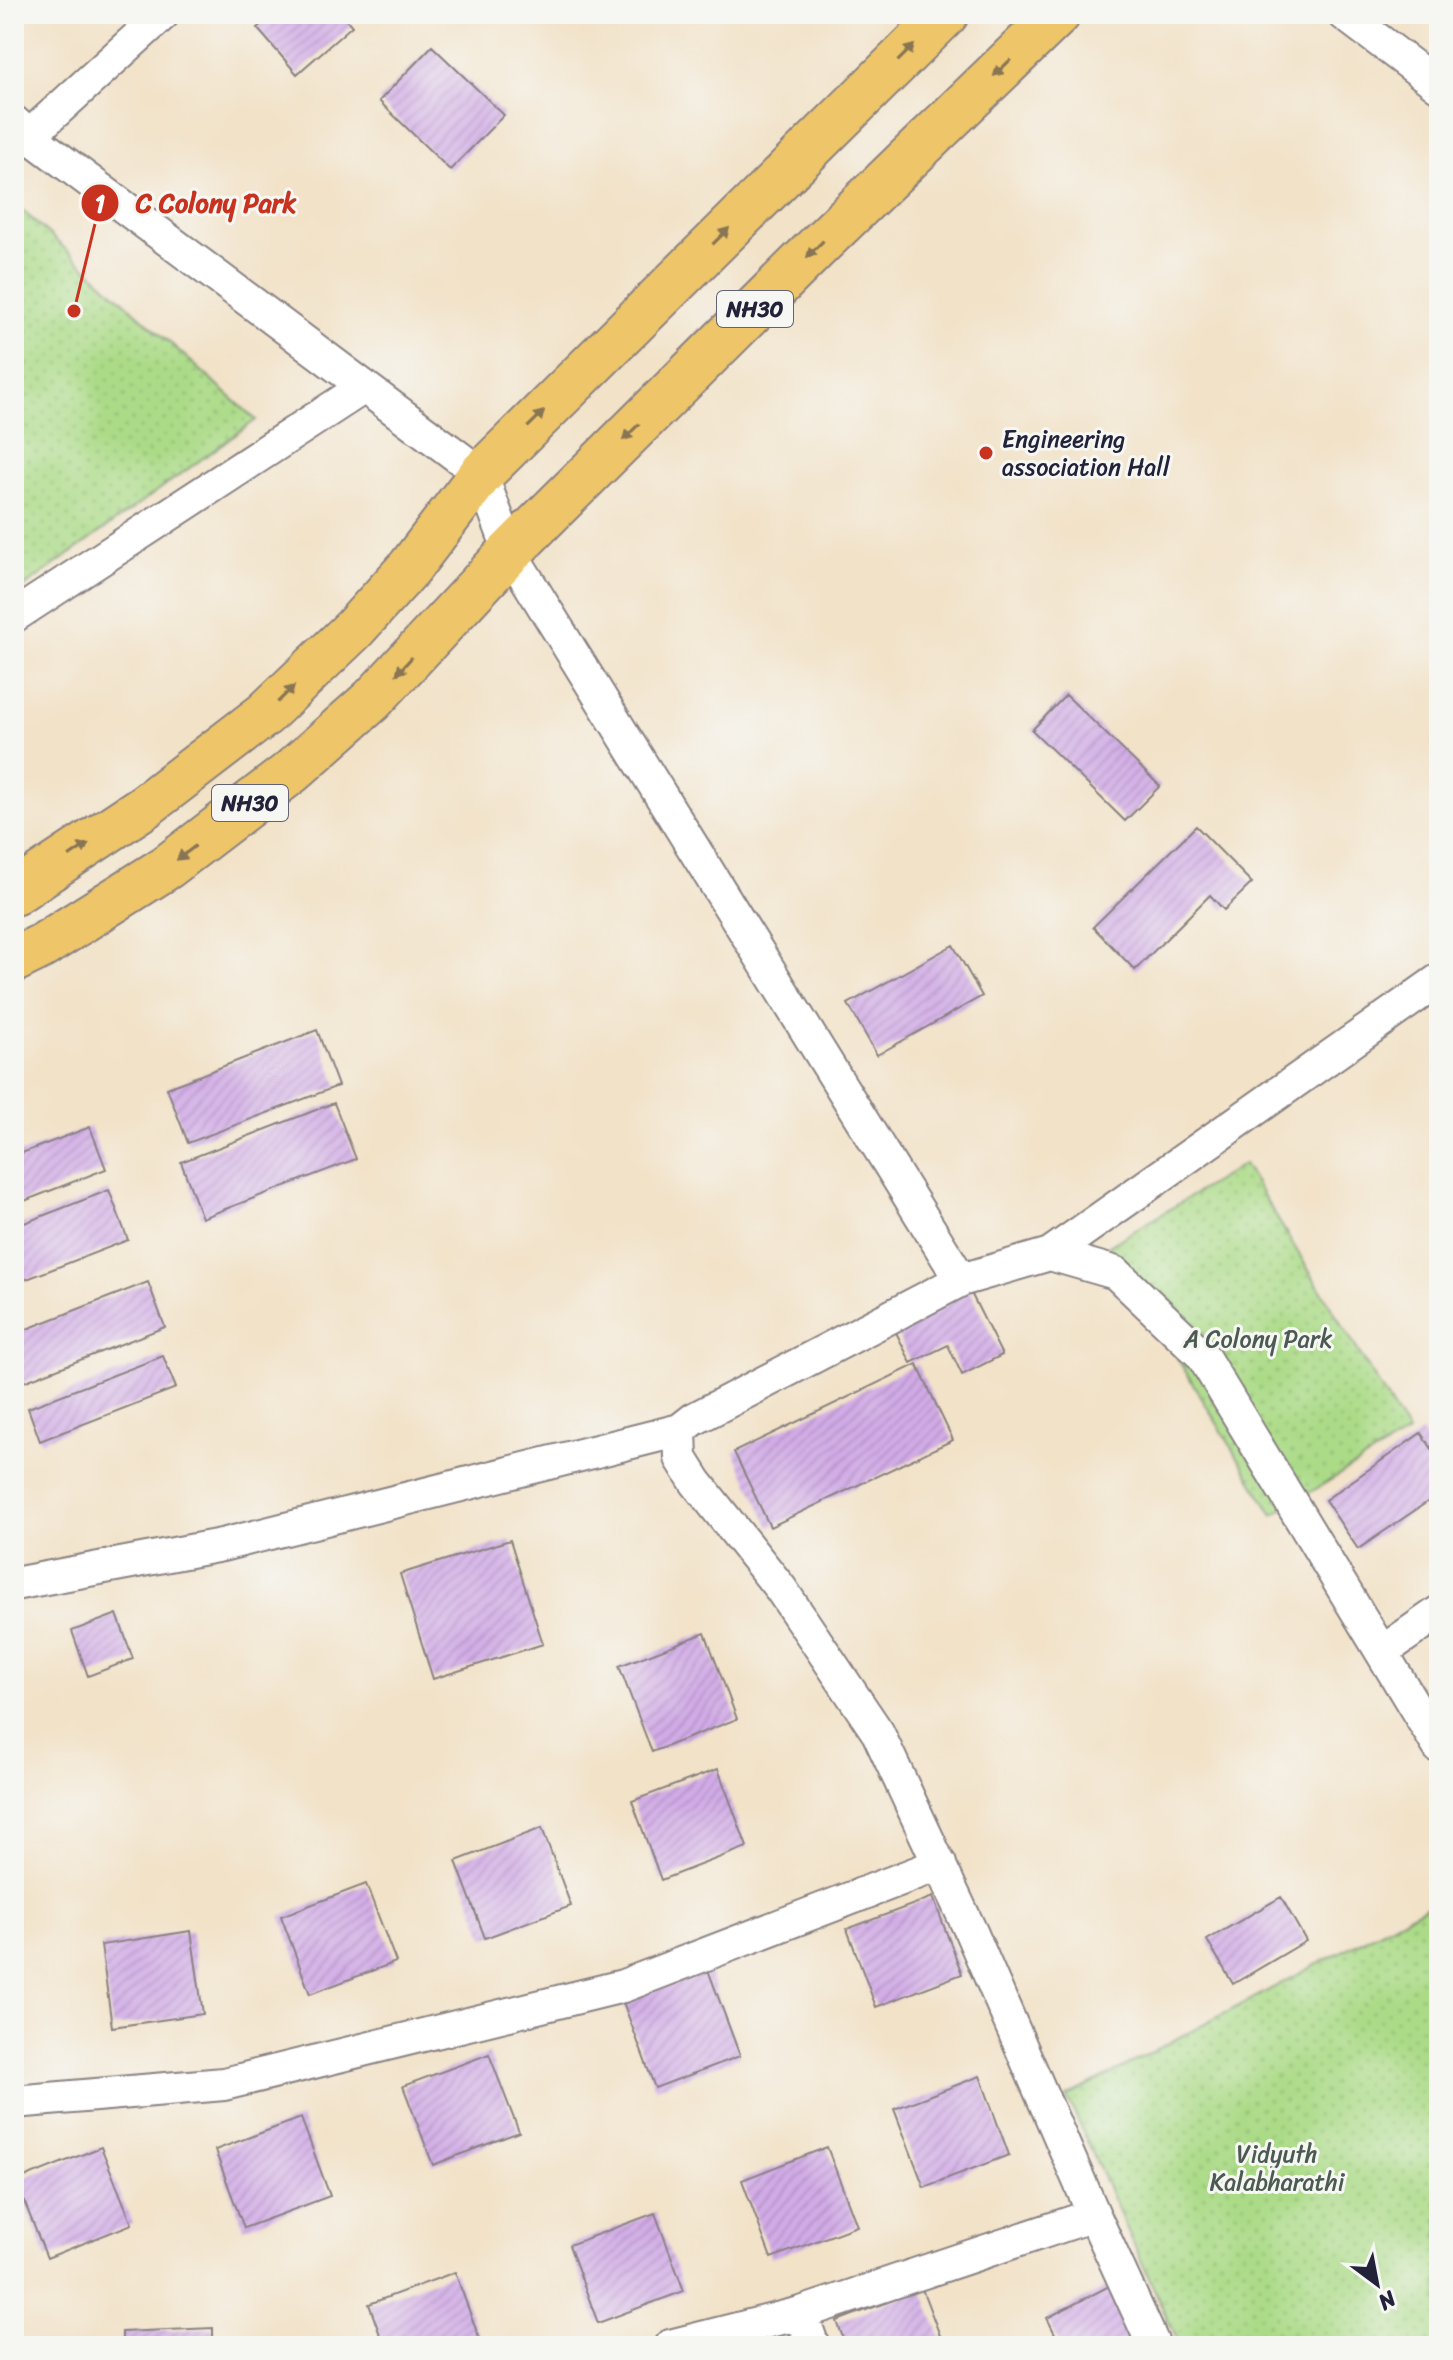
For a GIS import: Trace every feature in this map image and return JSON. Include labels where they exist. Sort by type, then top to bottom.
[{"type":"highway","name":"NH30","points":[[14,893],[145,806],[265,714],[354,629],[410,567],[481,474],[946,14]]},
{"type":"highway","name":"NH30","points":[[14,960],[42,946],[167,867],[291,772],[372,700],[510,552],[821,243],[1058,14]]},
{"type":"street","points":[[163,14],[19,134],[481,474],[510,552],[961,1280]]},
{"type":"street","points":[[1344,14],[1439,86]]},
{"type":"street","points":[[14,616],[364,387]]},
{"type":"street","points":[[14,1584],[222,1545],[680,1430],[694,1419],[961,1280],[1050,1254],[1439,980]]},
{"type":"street","points":[[1050,1254],[1116,1273],[1202,1355],[1439,1747]]},
{"type":"street","points":[[680,1430],[681,1458],[696,1482],[781,1589],[878,1733],[940,1864],[1154,2346]]},
{"type":"street","points":[[1382,1652],[1439,1612]]},
{"type":"street","points":[[14,2102],[224,2084],[623,1986],[940,1864]]},
{"type":"street","points":[[670,2346],[801,2313],[1094,2215]]},
{"type":"street","points":[[801,2313],[813,2346]]},
{"type":"green space","points":[[14,203],[256,420],[14,594]]},
{"type":"green space","name":"A Colony Park","points":[[1244,1164],[1408,1433],[1273,1515],[1109,1246]]},
{"type":"green space","name":"Vidyuth Kalabharathi","points":[[1439,1900],[1439,2346],[1180,2346],[1067,2097]]},
{"type":"building","points":[[273,14],[342,14],[352,26],[297,74],[257,28]]},
{"type":"building","points":[[432,46],[504,115],[450,170],[379,101]]},
{"type":"building","points":[[1066,695],[1160,786],[1125,821],[1032,730]]},
{"type":"building","points":[[1196,826],[1252,883],[1224,910],[1210,895],[1135,970],[1093,927]]},
{"type":"building","points":[[953,945],[982,996],[877,1055],[848,1004]]},
{"type":"building","points":[[317,1030],[338,1086],[188,1143],[167,1088]]},
{"type":"building","points":[[334,1103],[356,1159],[202,1218],[181,1162]]},
{"type":"building","points":[[90,1127],[106,1169],[14,1205],[14,1156]]},
{"type":"building","points":[[109,1190],[128,1240],[14,1284],[14,1227]]},
{"type":"building","points":[[965,1281],[1002,1355],[962,1375],[948,1345],[911,1363],[889,1318]]},
{"type":"building","points":[[148,1282],[165,1327],[21,1383],[14,1366],[14,1334]]},
{"type":"building","points":[[163,1356],[176,1388],[40,1441],[28,1408]]},
{"type":"building","points":[[917,1364],[953,1440],[770,1527],[734,1452]]},
{"type":"building","points":[[1421,1433],[1439,1459],[1439,1494],[1358,1549],[1325,1500]]},
{"type":"building","points":[[510,1540],[543,1644],[433,1679],[400,1574]]},
{"type":"building","points":[[117,1614],[133,1659],[88,1676],[72,1631]]},
{"type":"building","points":[[705,1633],[737,1719],[652,1752],[619,1666]]},
{"type":"building","points":[[718,1769],[747,1847],[661,1880],[632,1801]]},
{"type":"building","points":[[542,1828],[571,1906],[485,1938],[456,1861]]},
{"type":"building","points":[[366,1884],[396,1962],[310,1994],[281,1916]]},
{"type":"building","points":[[933,1897],[962,1974],[876,2007],[847,1929]]},
{"type":"building","points":[[1281,1897],[1306,1941],[1233,1984],[1207,1940]]},
{"type":"building","points":[[191,1931],[203,2014],[112,2027],[101,1945]]},
{"type":"building","points":[[704,1959],[740,2056],[655,2088],[619,1991]]},
{"type":"building","points":[[489,2054],[519,2132],[433,2165],[403,2086]]},
{"type":"building","points":[[980,2076],[1009,2155],[924,2187],[894,2109]]},
{"type":"building","points":[[301,2118],[330,2196],[244,2228],[215,2150]]},
{"type":"building","points":[[101,2147],[132,2224],[47,2258],[16,2181]]},
{"type":"building","points":[[827,2147],[857,2226],[771,2258],[742,2180]]},
{"type":"building","points":[[655,2213],[684,2291],[598,2323],[569,2245]]},
{"type":"building","points":[[455,2272],[482,2346],[384,2346],[369,2304]]},
{"type":"building","points":[[1115,2283],[1147,2346],[1061,2346],[1047,2318]]},
{"type":"building","points":[[922,2289],[944,2346],[846,2346],[837,2321]]},
{"type":"building","points":[[213,2328],[213,2346],[122,2346],[122,2332]]},
{"type":"place","name":"C Colony Park","points":[[74,311]]},
{"type":"place","name":"Engineering association Hall","points":[[986,453]]}]
